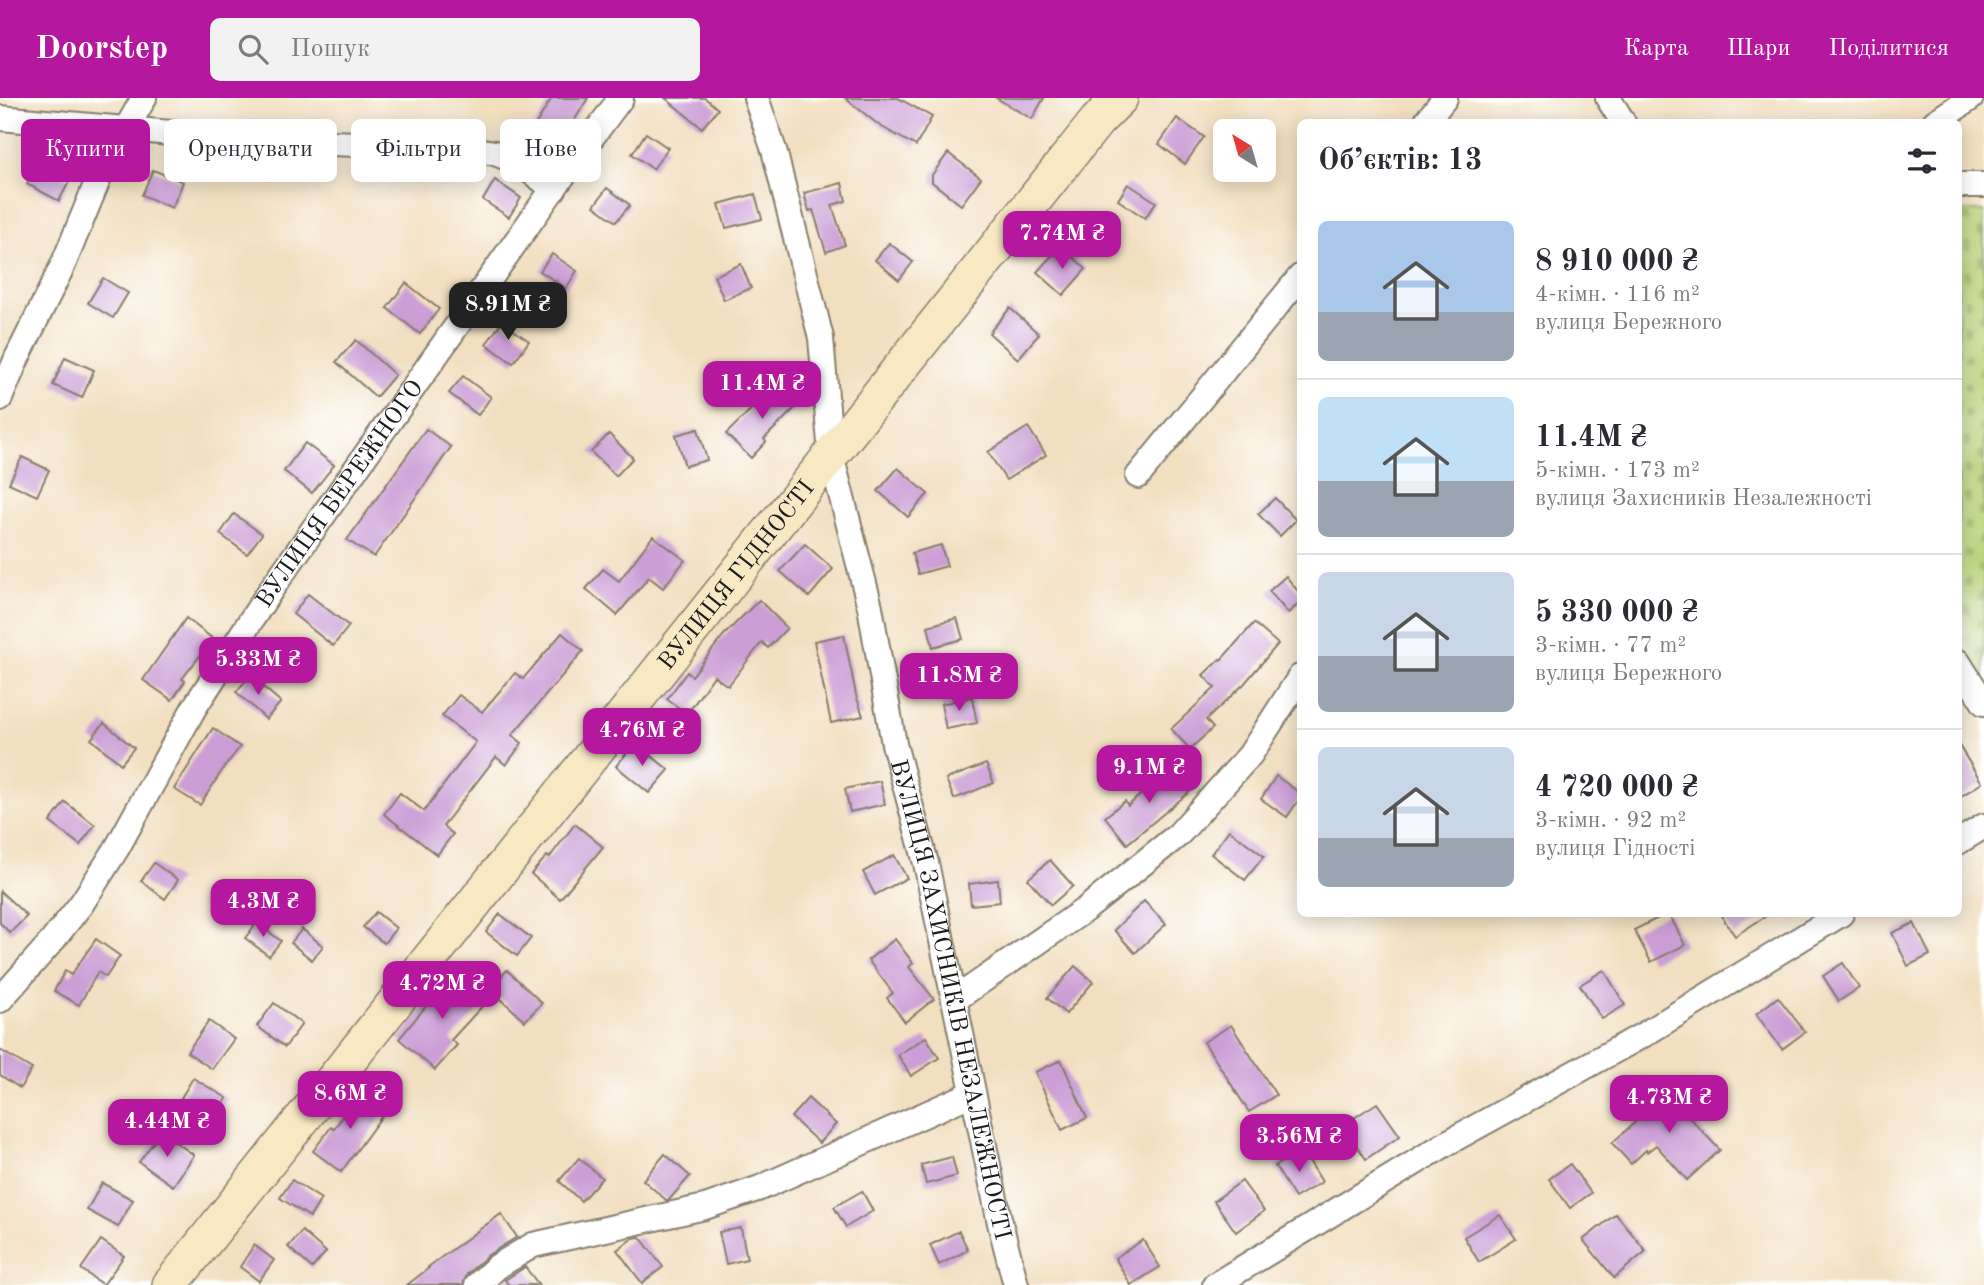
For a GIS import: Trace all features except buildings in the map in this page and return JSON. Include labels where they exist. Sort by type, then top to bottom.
[{"type":"street","points":[[132,119],[144,98]]},
{"type":"street","name":"ВУЛИЦЯ БЕРЕЖНОГО","points":[[0,1000],[82,903],[117,848],[194,708],[272,588],[621,98]]},
{"type":"street","name":"ВУЛИЦЯ ЗАХИСНИКІВ НЕЗАЛЕЖНОСТІ","points":[[756,98],[774,150],[821,338],[831,455],[870,607],[894,744],[926,863],[1000,1223],[1016,1285]]},
{"type":"street","name":"ВУЛИЦЯ ГІДНОСТІ","points":[[170,1285],[1097,121],[1120,98]]},
{"type":"street","points":[[1428,119],[1446,98]]},
{"type":"street","points":[[1608,98],[1621,119]]},
{"type":"street","points":[[1939,119],[1970,98]]},
{"type":"street","points":[[0,118],[21,120]]},
{"type":"street","points":[[150,132],[263,141],[457,147],[495,153],[518,162],[554,189]]},
{"type":"street","points":[[0,398],[63,265],[98,182]]},
{"type":"street","points":[[1962,185],[1984,185]]},
{"type":"street","points":[[1138,476],[1297,281]]},
{"type":"street","points":[[1962,668],[1984,703]]},
{"type":"street","points":[[954,1000],[1086,909],[1178,835],[1250,755],[1297,682]]},
{"type":"street","points":[[1962,840],[1984,826]]},
{"type":"street","points":[[1214,1285],[1447,1143],[1643,1035],[1836,917]]},
{"type":"street","points":[[477,1285],[498,1266],[533,1245],[705,1207],[749,1192],[974,1093]]},
{"type":"green space","points":[[1962,211],[1984,211],[1984,703],[1962,668]]}]
